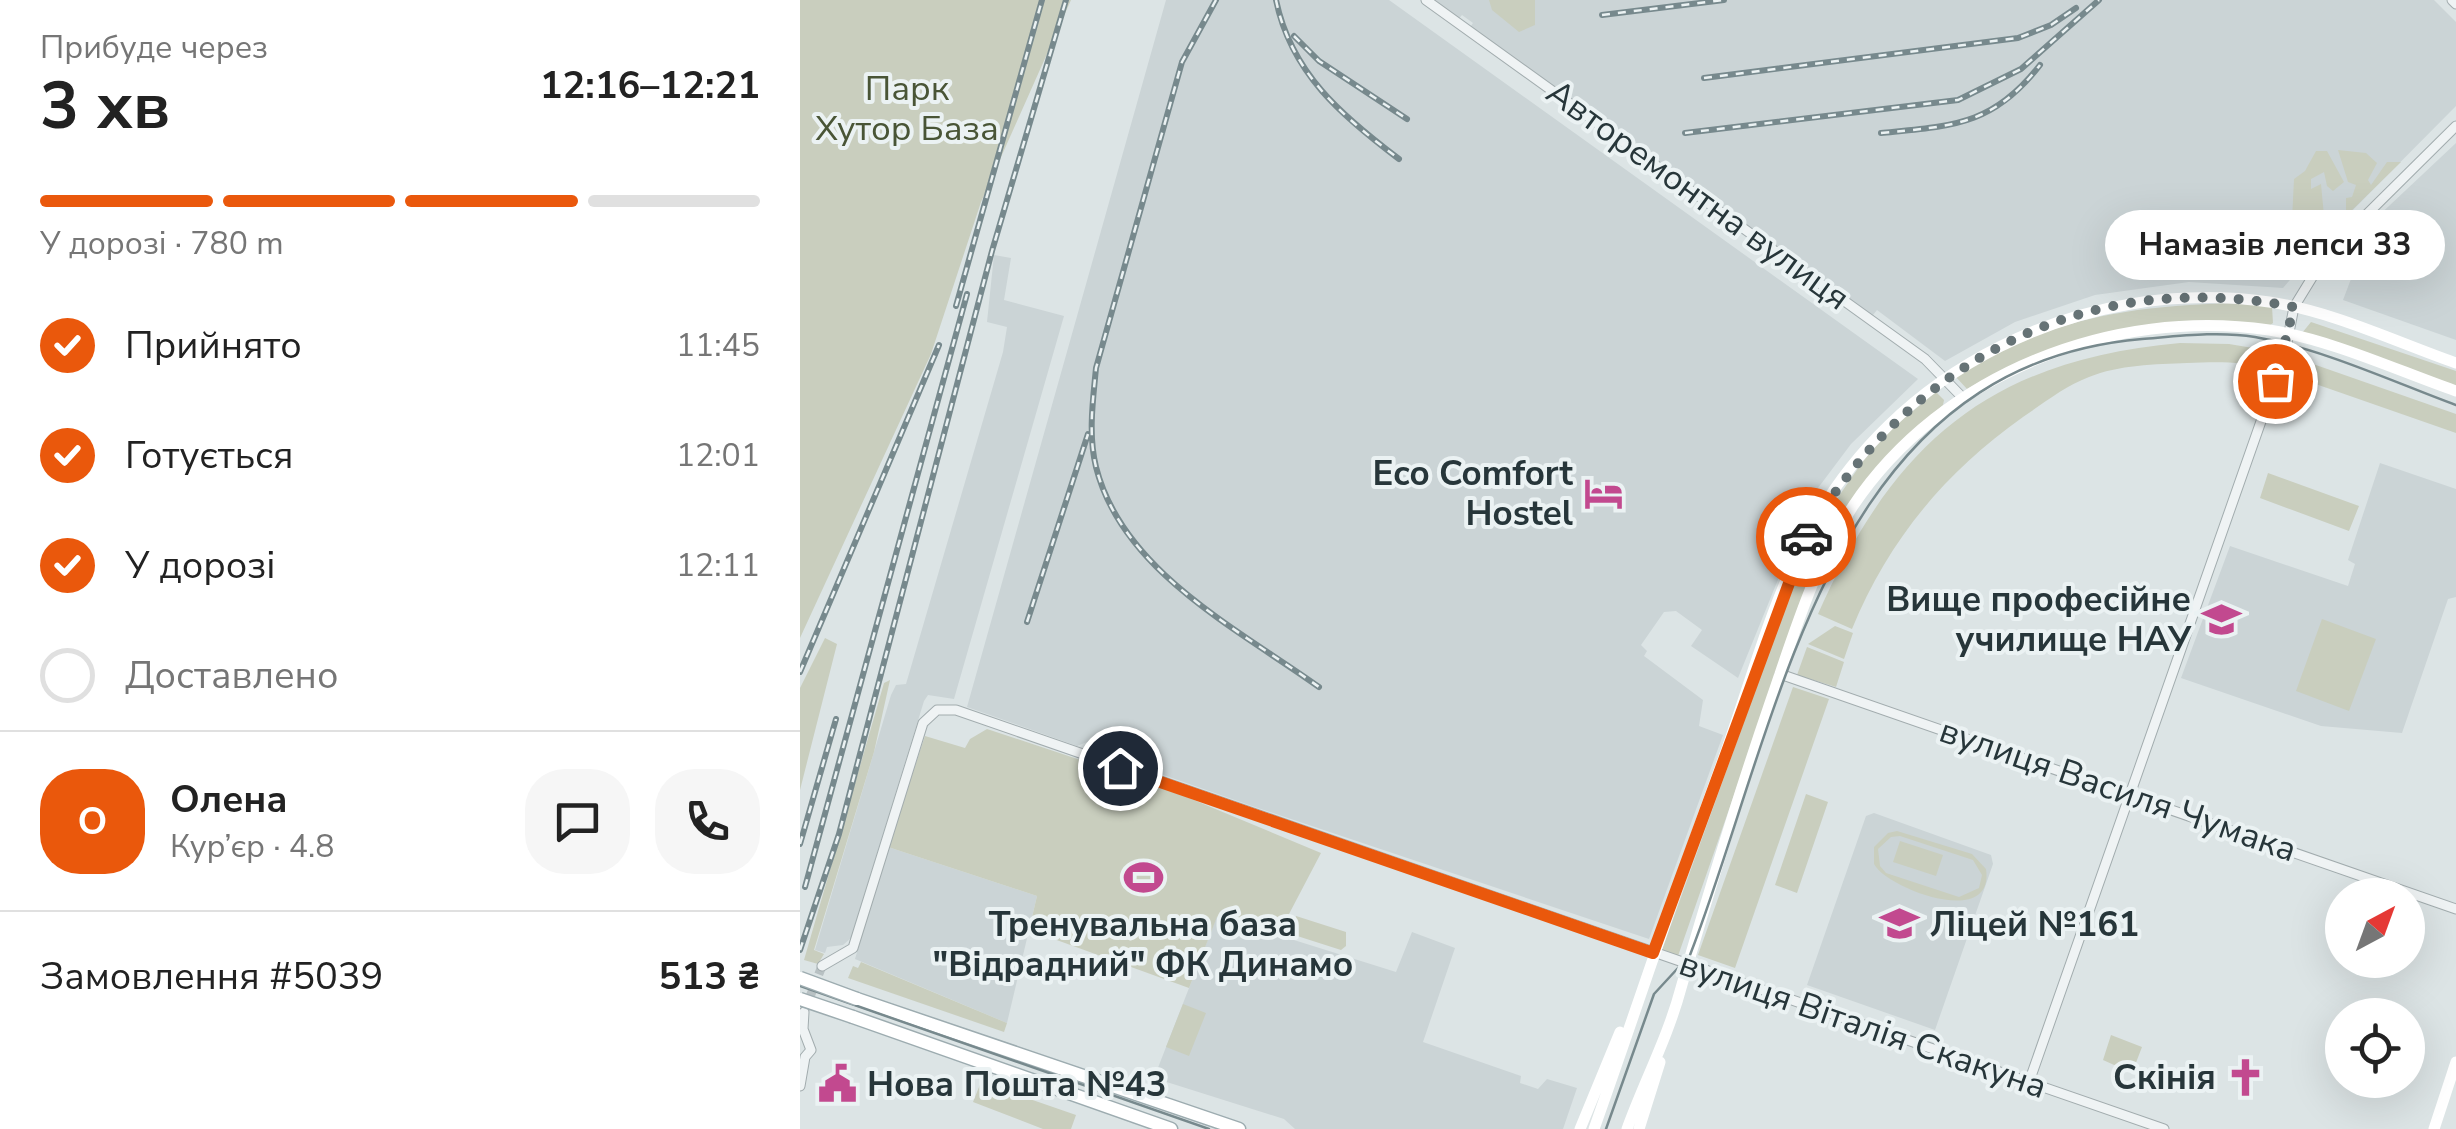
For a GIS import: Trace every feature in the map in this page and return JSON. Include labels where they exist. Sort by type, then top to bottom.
[{"type":"main road","points":[[1594,1129],[1653,953],[1806,535],[1863,452],[1946,377],[2002,344],[2092,310],[2180,298],[2232,298],[2294,307],[2456,363]]},
{"type":"main road","points":[[1639,1129],[1708,886],[1780,674],[1830,543],[1854,504],[1908,444],[1963,398],[2041,356],[2109,338],[2188,326],[2290,334],[2456,390]]},
{"type":"main road","points":[[800,978],[1238,1129]]},
{"type":"main road","points":[[1580,1129],[1640,992]]},
{"type":"main road","points":[[802,1005],[853,1017],[1171,1129]]},
{"type":"main road","points":[[1627,1129],[1670,1022]]},
{"type":"main road","points":[[2434,1129],[2456,1062]]},
{"type":"street","name":"Авторемонтна вулиця","points":[[1426,0],[1946,377],[1963,398]]},
{"type":"street","points":[[2029,1082],[2290,334],[2294,307],[2358,223],[2456,126]]},
{"type":"street","name":"вулиця Василя Чумака","points":[[1780,674],[2456,909]]},
{"type":"street","name":"вулиця Віталія Скакуна","points":[[822,966],[854,948],[919,732],[928,714],[937,710],[980,718],[2164,1129]]},
{"type":"street","points":[[800,1086],[805,1057],[811,1050],[802,1029],[802,1005]]},
{"type":"shaded area","points":[[1166,0],[1389,0],[1918,379],[1851,444],[1812,496],[1738,678],[1691,646],[1702,630],[1676,611],[1664,612],[1641,645],[1647,651],[1644,656],[1703,700],[1699,726],[1723,735],[1649,939],[1249,805],[1098,752],[1087,742],[1077,746],[967,707]]},
{"type":"shaded area","points":[[1422,0],[2434,0],[2456,22],[2456,106],[2336,227],[2283,288],[2189,282],[2095,295],[2015,322],[1945,361],[1877,310],[1869,320],[1466,33],[1473,23],[1462,15],[1457,21]]},
{"type":"shaded area","points":[[2456,143],[2456,340],[2343,300],[2373,221]]},
{"type":"shaded area","points":[[994,255],[1011,258],[1004,300],[1064,316],[954,699],[928,695],[924,701],[851,938],[843,945],[827,947],[825,953],[815,950],[891,695],[896,685],[906,684],[1003,352],[1007,327],[987,322]]},
{"type":"shaded area","points":[[2380,463],[2456,489],[2456,597],[2448,599],[2402,733],[2321,726],[2181,678],[2230,546],[2348,586],[2355,564],[2348,560]]},
{"type":"shaded area","name":"Ліцей №161","points":[[1874,813],[1991,855],[1993,864],[1935,1030],[1807,985],[1866,816]]},
{"type":"shaded area","points":[[888,847],[1037,896],[1007,1023],[855,959]]},
{"type":"shaded area","points":[[1217,916],[1396,972],[1412,932],[1455,948],[1423,1042],[1521,1076],[1520,1083],[1538,1089],[1547,1079],[1577,1088],[1563,1129],[1295,1129],[1284,1119],[1154,1078]]},
{"type":"green space","name":"Парк Хутор База","points":[[800,0],[1071,0],[981,202],[931,354],[800,638]]},
{"type":"green space","points":[[1489,0],[1535,0],[1535,25],[1519,32],[1492,10]]},
{"type":"green space","points":[[2338,150],[2366,153],[2377,163],[2368,180],[2371,185],[2387,162],[2401,162],[2346,216],[2346,198],[2352,197],[2356,185],[2348,182]]},
{"type":"green space","points":[[2316,151],[2327,151],[2344,182],[2333,191],[2327,186],[2324,172],[2311,179],[2311,189],[2321,184],[2324,216],[2336,227],[2292,220],[2294,179],[2305,171]]},
{"type":"green space","points":[[2233,303],[2272,307],[2273,323],[2113,334],[2044,352],[1967,389],[1955,376],[2024,341],[2088,319],[2156,308]]},
{"type":"green space","points":[[2311,322],[2456,371],[2456,387],[2302,333]]},
{"type":"green space","points":[[2180,343],[2229,344],[2277,352],[2271,369],[2229,363],[2150,365],[2112,370],[2072,385],[1995,438],[1944,485],[1883,566],[1852,629],[1818,614],[1880,501],[1916,457],[1956,420],[2002,391],[2054,368],[2113,352]]},
{"type":"green space","points":[[2293,357],[2456,414],[2456,433],[2287,374]]},
{"type":"green space","points":[[1936,392],[1944,400],[1943,405],[1873,471],[1821,545],[1678,956],[1662,950],[1810,538],[1863,461],[1891,429]]},
{"type":"green space","points":[[2268,473],[2359,506],[2349,531],[2260,498]]},
{"type":"green space","points":[[2322,619],[2376,639],[2349,711],[2296,691]]},
{"type":"green space","points":[[1835,626],[1853,633],[1844,659],[1808,644]]},
{"type":"green space","points":[[825,638],[837,644],[800,790],[800,688]]},
{"type":"green space","points":[[1807,647],[1844,662],[1836,687],[1797,675]]},
{"type":"green space","points":[[890,680],[874,752],[814,950],[824,954],[818,964],[804,960],[884,683]]},
{"type":"green space","points":[[1793,687],[1829,699],[1735,968],[1698,955]]},
{"type":"green space","name":"Тренувальна база \"Відрадний\" ФК Динамо","points":[[987,729],[1165,788],[1321,853],[1278,935],[1217,917],[1189,988],[1029,930],[1037,896],[888,847],[925,736],[965,748],[970,739]]},
{"type":"green space","points":[[1806,794],[1828,802],[1797,893],[1775,885]]},
{"type":"green space","points":[[1897,831],[1972,854],[1986,869],[1984,887],[1974,897],[1958,901],[1917,892],[1898,883],[1874,864],[1874,847],[1888,833]],"holes":[[[1900,836],[1973,860],[1982,875],[1979,888],[1959,897],[1886,873],[1880,866],[1878,849],[1891,837]]]},
{"type":"green space","points":[[1900,841],[1943,855],[1936,876],[1893,862]]},
{"type":"green space","points":[[1296,916],[1346,932],[1346,946],[1341,950],[1291,934]]},
{"type":"green space","points":[[861,962],[1007,1023],[1004,1032],[848,978],[853,966],[858,968]]},
{"type":"green space","points":[[1183,1004],[1206,1013],[1189,1056],[1166,1047]]},
{"type":"green space","points":[[2111,1035],[2142,1047],[2132,1073],[2103,1060]]},
{"type":"green space","points":[[981,1082],[1076,1115],[1071,1129],[1043,1129],[973,1102]]},
{"type":"tunnel","points":[[804,1012],[822,966]]},
{"type":"tram line","points":[[1606,1129],[1654,994],[1690,955],[1790,663],[1832,568],[1884,483],[1951,413],[2036,363],[2142,339],[2213,334],[2255,337],[2306,349],[2456,405]]},
{"type":"tram line","points":[[800,986],[1209,1129]]},
{"type":"railway","points":[[956,306],[1042,0]]},
{"type":"railway","points":[[800,950],[839,834],[992,251],[1066,0]]},
{"type":"railway","points":[[1216,0],[1182,62],[1096,368],[1092,442],[1096,467],[1110,504],[1130,537],[1157,567],[1220,619],[1319,687]]},
{"type":"railway","points":[[1276,0],[1283,26],[1306,71],[1339,109],[1399,159]]},
{"type":"railway","points":[[1602,15],[1724,0]]},
{"type":"railway","points":[[1685,133],[1958,100],[2021,69],[2099,0]]},
{"type":"railway","points":[[1704,78],[2018,38],[2051,25],[2076,8]]},
{"type":"railway","points":[[1294,36],[1319,61],[1407,119]]},
{"type":"railway","points":[[1881,133],[1970,119],[2005,100],[2040,65]]},
{"type":"railway","points":[[805,887],[967,294]]},
{"type":"railway","points":[[800,672],[939,345]]},
{"type":"railway","points":[[1027,622],[1088,434]]},
{"type":"railway","points":[[800,844],[836,719]]},
{"type":"way so far","points":[[1806,537],[1863,452],[1922,396],[2002,344],[2047,323],[2092,310],[2180,298],[2232,298],[2294,307],[2275,381]]},
{"type":"place","name":"Намазів лепси 33","points":[[2275,381]]},
{"type":"place","name":"Eco Comfort Hostel","points":[[1603,493]]},
{"type":"place","name":"Вище професійне училище НАУ","points":[[2221,619]]},
{"type":"place","name":"Тренувальна база \"Відрадний\" ФК Динамо","points":[[1143,877]]},
{"type":"place","name":"Ліцей №161","points":[[1900,924]]},
{"type":"place","name":"Скінія","points":[[2246,1077]]},
{"type":"place","name":"Нова Пошта №43","points":[[837,1084]]},
{"type":"route","points":[[1120,768],[1653,953],[1784,587],[1806,537]]}]
